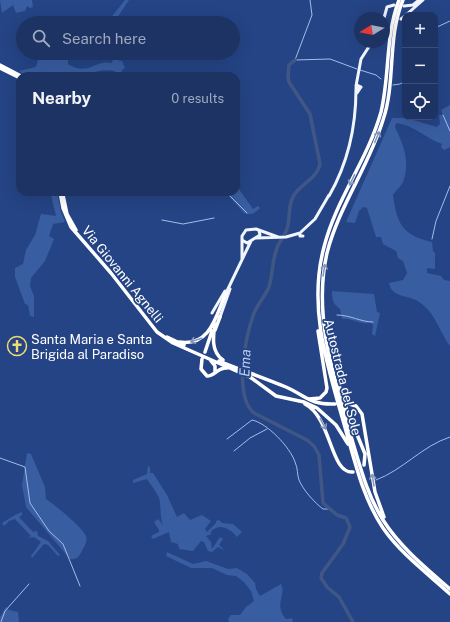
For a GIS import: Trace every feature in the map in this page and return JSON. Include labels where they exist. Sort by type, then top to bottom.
[{"type":"highway","name":"Autostrada del Sole","points":[[390,26],[400,5]]},
{"type":"highway","name":"Autostrada del Sole","points":[[402,18],[396,25],[389,93],[378,136],[334,231],[327,254],[322,286],[322,309],[332,368],[356,472],[371,508],[390,538],[408,557],[450,594]]},
{"type":"highway","name":"Autostrada del Sole","points":[[388,48],[385,91],[381,112],[368,147],[330,227],[321,260],[318,282],[319,326],[341,403],[375,506],[399,542],[450,589]]},
{"type":"highway","points":[[2,67],[16,75]]},
{"type":"highway","name":"Via Giovanni Agnelli","points":[[62,196],[63,208],[71,227],[111,272],[153,326],[173,343],[199,353]]},
{"type":"highway","points":[[300,396],[311,399],[320,398],[326,392],[327,388],[316,317],[315,294],[318,282]]},
{"type":"highway","points":[[204,352],[228,290]]},
{"type":"highway","points":[[218,318],[213,335],[214,346],[219,357],[238,371]]},
{"type":"highway","points":[[169,338],[180,342],[195,342],[207,334],[218,318]]},
{"type":"highway","name":"Via Giovanni Agnelli","points":[[158,331],[199,353]]},
{"type":"highway","points":[[199,353],[250,376],[280,385],[317,403],[341,403],[355,405],[362,414],[378,503],[382,513],[399,542]]},
{"type":"highway","points":[[208,358],[232,366]]},
{"type":"highway","points":[[208,358],[215,366],[215,374]]},
{"type":"highway","points":[[202,359],[200,366],[203,373],[208,376],[215,374],[222,368],[238,371]]},
{"type":"highway","points":[[250,376],[276,396],[314,406],[330,417],[346,440],[356,472],[345,471],[338,465],[325,428],[315,412],[311,407],[294,401]]},
{"type":"highway","points":[[341,403],[365,454],[362,467]]},
{"type":"main road","points":[[386,12],[387,7],[413,5],[420,0]]},
{"type":"main road","points":[[409,12],[423,0]]},
{"type":"main road","points":[[256,238],[284,237],[301,234],[317,217],[340,171],[348,151],[354,120],[360,64],[369,48]]},
{"type":"main road","points":[[242,259],[242,235],[246,230],[253,228],[278,237]]},
{"type":"main road","points":[[242,240],[246,243],[251,241],[260,235],[259,230]]},
{"type":"main road","points":[[218,318],[228,290],[251,241]]},
{"type":"main road","points":[[212,313],[226,290],[228,290]]},
{"type":"shaded area","points":[[0,0],[32,0],[33,7],[30,8],[27,6],[25,11],[16,13],[13,5],[2,13]]},
{"type":"shaded area","points":[[125,0],[129,0],[118,16],[112,16]]},
{"type":"shaded area","points":[[38,60],[68,60],[68,64],[75,68],[81,69],[106,62],[112,63],[113,60],[118,60],[122,61],[125,68],[122,72],[115,72],[111,70],[95,72],[19,71],[36,67]]},
{"type":"shaded area","points":[[450,105],[450,147],[444,150],[441,147],[442,144],[408,126],[396,123],[395,127],[405,152],[406,172],[401,185],[393,195],[399,221],[403,227],[414,236],[432,242],[433,251],[435,253],[435,269],[427,268],[427,273],[441,276],[444,280],[450,281],[450,346],[433,316],[424,306],[415,300],[397,294],[390,288],[389,283],[403,280],[407,273],[403,261],[398,258],[396,251],[383,244],[381,237],[376,237],[367,208],[363,207],[359,211],[355,223],[346,222],[392,118],[413,120],[437,127],[440,124],[439,115],[443,115],[441,110]]},
{"type":"shaded area","points":[[240,191],[253,209],[258,206],[260,208],[252,214],[244,213],[229,196],[240,196]]},
{"type":"shaded area","points":[[51,196],[58,196],[65,222],[53,224],[49,236],[54,239],[45,261],[31,278],[30,286],[34,296],[34,317],[30,316],[28,305],[25,304],[15,277],[15,268],[23,264],[26,250],[35,235],[41,214],[56,216]]},
{"type":"shaded area","points":[[332,291],[374,294],[377,312],[380,313],[375,336],[372,334],[373,325],[371,323],[342,319],[340,309],[333,302]]},
{"type":"shaded area","points":[[27,453],[31,454],[45,487],[46,499],[74,522],[86,536],[86,544],[76,558],[70,559],[26,507],[22,485]]},
{"type":"shaded area","points":[[148,466],[150,467],[150,473],[153,473],[167,495],[177,517],[184,513],[190,520],[202,515],[211,521],[205,529],[207,532],[216,523],[216,521],[219,520],[222,523],[233,524],[242,532],[237,537],[231,531],[220,527],[213,530],[210,533],[212,534],[206,536],[211,542],[212,549],[220,537],[223,539],[219,545],[225,551],[218,547],[212,552],[208,551],[204,542],[201,541],[193,551],[179,549],[178,544],[171,542],[169,532],[153,539],[151,536],[159,532],[154,522],[158,519],[163,525],[159,497],[147,479],[133,483],[133,480],[147,474]]},
{"type":"shaded area","points":[[22,512],[22,515],[19,517],[33,532],[37,531],[38,536],[48,541],[60,555],[58,556],[48,545],[44,544],[32,558],[31,556],[41,542],[34,537],[28,538],[31,536],[15,519],[9,521],[4,526],[2,523]]},
{"type":"shaded area","points":[[167,552],[193,564],[206,561],[228,569],[237,568],[247,574],[255,583],[256,589],[260,596],[281,584],[282,592],[280,604],[282,613],[286,619],[292,618],[293,622],[229,622],[228,619],[231,615],[240,615],[246,607],[254,601],[251,591],[244,582],[236,576],[227,575],[212,568],[191,568],[166,556]]},
{"type":"shaded area","points":[[6,607],[9,610],[18,612],[19,622],[0,622],[0,617]]},
{"type":"waterway","name":"Ema","points":[[310,0],[312,15],[295,60],[330,59],[357,69]]},
{"type":"waterway","points":[[438,27],[450,21]]},
{"type":"waterway","name":"Ema","points":[[295,60],[289,65],[289,82],[310,114],[320,164],[315,174],[298,190],[292,199],[288,226],[275,253],[269,287],[254,313],[243,365],[244,393],[248,405],[254,413],[307,440],[314,446],[319,455],[323,503],[337,515],[346,518],[350,527],[343,544],[322,573],[321,578],[327,587],[339,597],[353,622]]},
{"type":"waterway","points":[[360,70],[376,75],[381,79]]},
{"type":"waterway","points":[[393,85],[402,83]]},
{"type":"waterway","points":[[443,115],[450,131]]},
{"type":"waterway","points":[[432,239],[436,221],[450,186]]},
{"type":"waterway","points":[[230,196],[247,213]]},
{"type":"waterway","points":[[162,220],[183,224],[214,218]]},
{"type":"waterway","points":[[337,315],[373,322]]},
{"type":"waterway","points":[[227,439],[252,420],[264,426],[277,436],[292,456],[296,464],[299,480],[306,492],[323,509],[331,509]]},
{"type":"waterway","points":[[234,451],[250,438],[267,429]]},
{"type":"waterway","points":[[376,480],[386,476],[430,446],[450,437]]},
{"type":"waterway","points":[[0,458],[25,467],[30,503],[49,531],[63,544],[80,586]]},
{"type":"waterway","points":[[1,622],[5,611],[29,584]]},
{"type":"place","name":"Santa Maria e Santa Brigida al Paradiso","points":[[17,346]]}]
